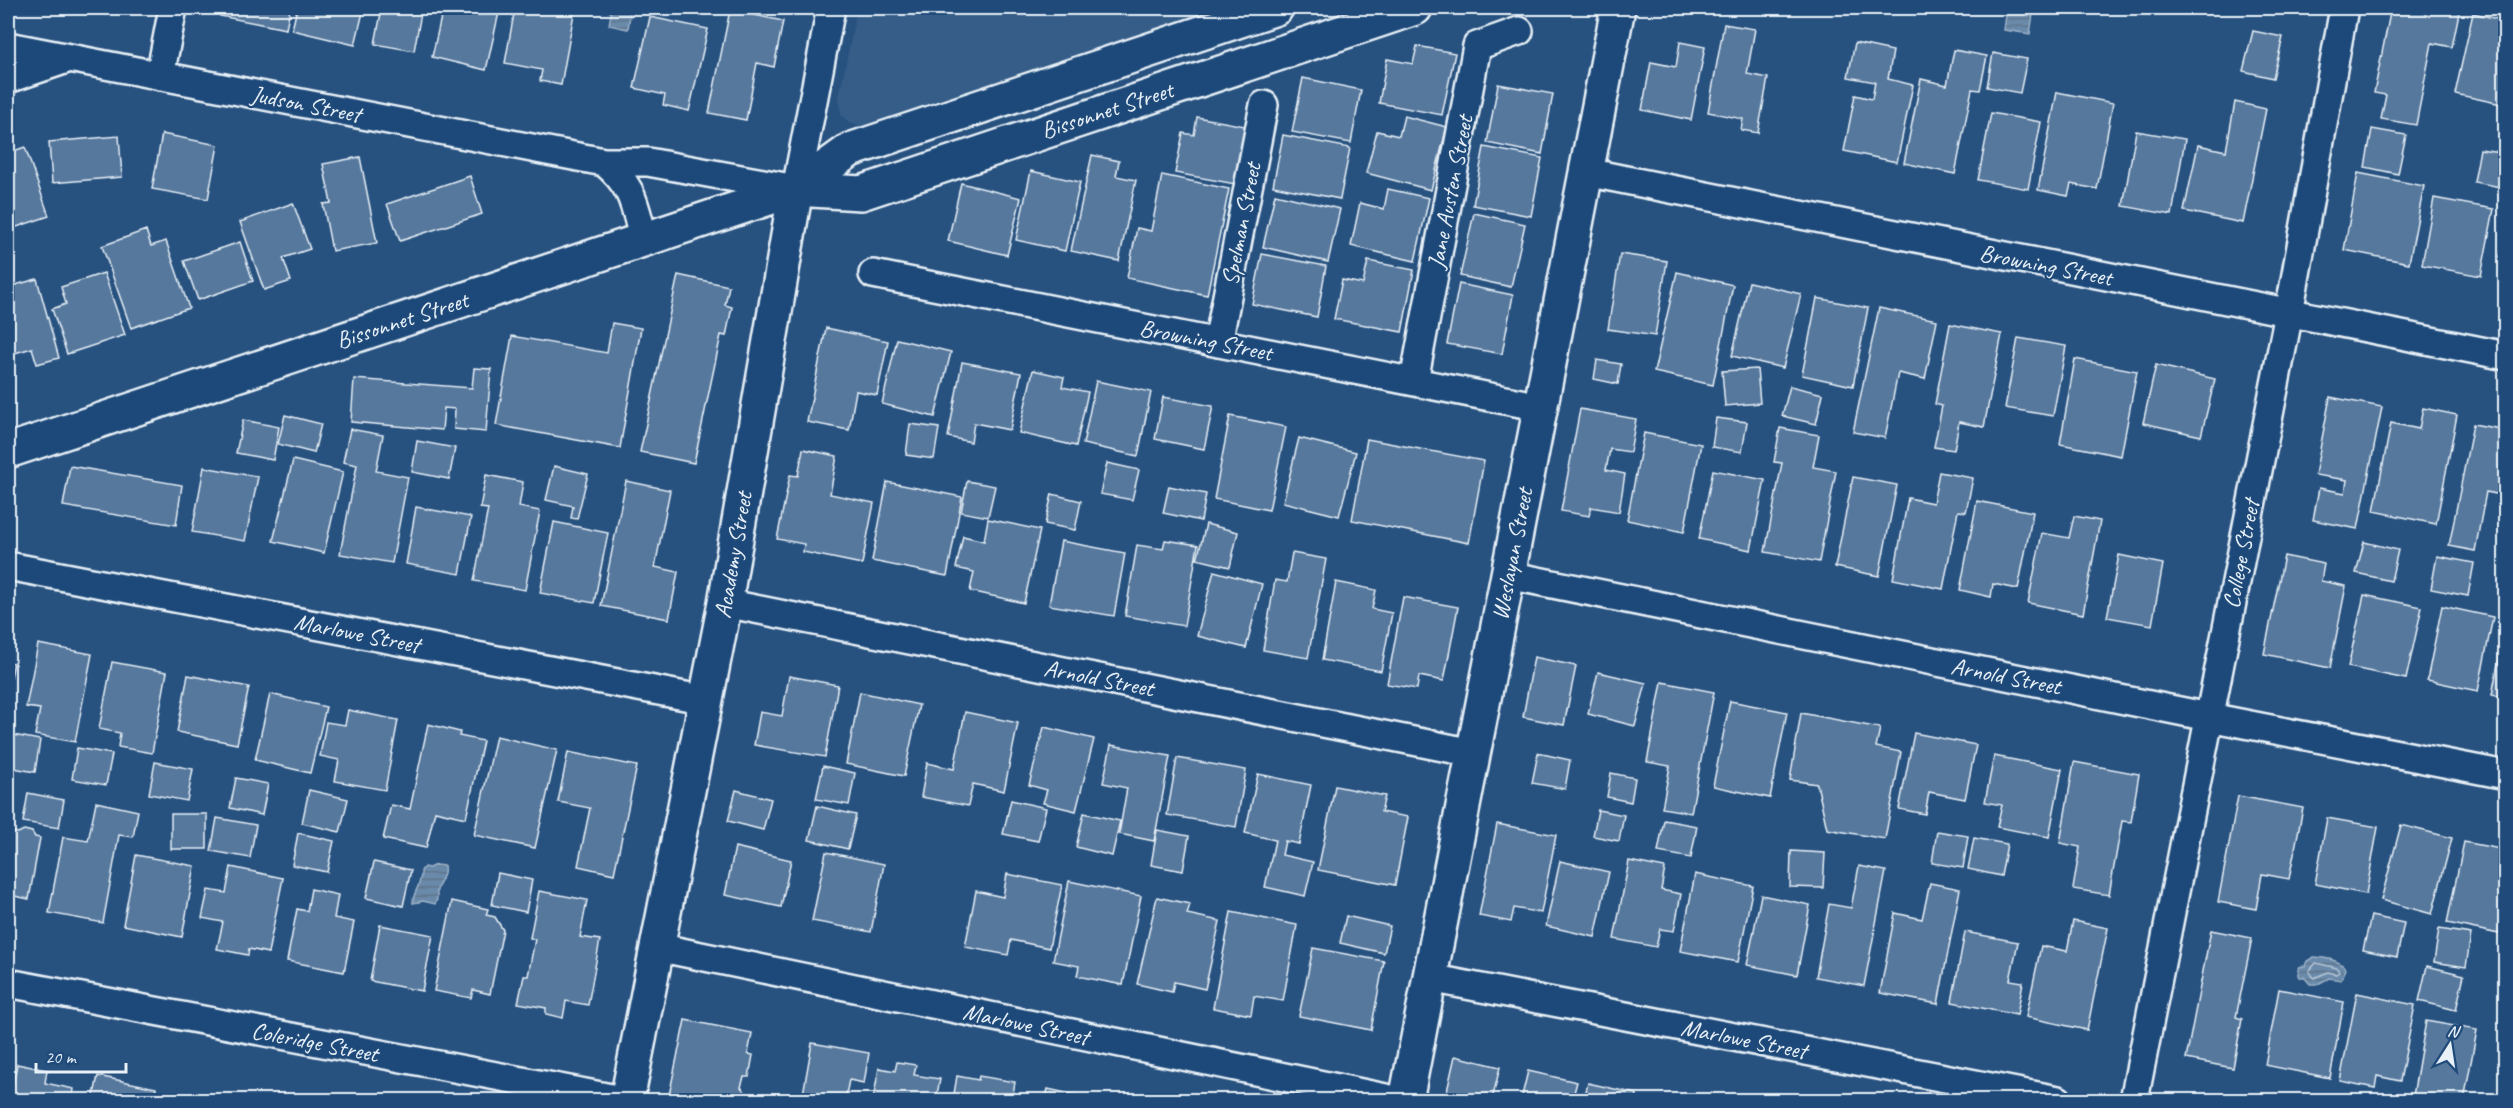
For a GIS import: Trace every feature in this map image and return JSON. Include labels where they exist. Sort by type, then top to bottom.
[{"type":"main road","name":"Bissonnet Street","points":[[8,451],[796,189],[850,150],[1276,8]]},
{"type":"main road","name":"Bissonnet Street","points":[[796,189],[861,193],[1415,8]]},
{"type":"main road","name":"Weslayan Street","points":[[1406,1101],[1618,8]]},
{"type":"main road","name":"Academy Street","points":[[627,1101],[725,603],[796,189]]},
{"type":"street","points":[[160,76],[173,8]]},
{"type":"street","name":"Academy Street","points":[[796,189],[831,8]]},
{"type":"street","name":"College Street","points":[[2134,1101],[2289,313],[2344,8]]},
{"type":"street","name":"Jane Austen Street","points":[[1414,381],[1478,46],[1519,31]]},
{"type":"street","name":"Judson Street","points":[[8,46],[604,162],[648,162],[796,189]]},
{"type":"street","points":[[8,79],[69,58]]},
{"type":"street","name":"Spelman Street","points":[[1218,343],[1264,105]]},
{"type":"street","points":[[604,162],[621,176],[632,195],[644,240]]},
{"type":"street","name":"Browning Street","points":[[1586,172],[2505,356]]},
{"type":"street","name":"Browning Street","points":[[873,274],[1540,406]]},
{"type":"street","name":"Marlowe Street","points":[[8,567],[706,700]]},
{"type":"street","name":"Arnold Street","points":[[1508,575],[2505,775]]},
{"type":"street","name":"Arnold Street","points":[[725,603],[1473,753]]},
{"type":"street","name":"Marlowe Street","points":[[657,947],[1395,1101]]},
{"type":"street","name":"Marlowe Street","points":[[1430,978],[2058,1101]]},
{"type":"street","name":"Coleridge Street","points":[[8,983],[622,1101]]},
{"type":"shaded area","points":[[857,8],[1220,8],[861,126],[841,116],[839,97]]},
{"type":"water","points":[[607,8],[631,8],[628,29],[609,25],[611,13]]},
{"type":"water","points":[[2007,8],[2034,8],[2030,34],[2004,30]]},
{"type":"water","points":[[435,865],[444,866],[444,870],[435,904],[423,901],[413,903],[421,871],[424,867],[429,868]]},
{"type":"water","points":[[2314,957],[2340,963],[2346,969],[2341,980],[2329,978],[2318,984],[2310,984],[2304,977],[2299,977],[2299,967],[2305,966],[2307,961]]},
{"type":"building","points":[[222,8],[290,8],[286,29],[220,16]]},
{"type":"building","points":[[297,8],[364,8],[355,45],[292,30]]},
{"type":"building","points":[[382,8],[422,8],[414,51],[375,44]]},
{"type":"building","points":[[443,8],[464,10],[465,8],[500,8],[486,70],[432,57]]},
{"type":"building","points":[[515,8],[575,8],[561,85],[540,81],[542,70],[505,63]]},
{"type":"building","points":[[2248,8],[2283,8],[2281,14]]},
{"type":"building","points":[[2391,8],[2460,8],[2452,47],[2432,43],[2416,125],[2381,119],[2386,95],[2374,93]]},
{"type":"building","points":[[730,10],[783,21],[774,67],[757,63],[746,120],[709,113]]},
{"type":"building","points":[[2473,13],[2506,21],[2506,105],[2455,94]]},
{"type":"building","points":[[650,17],[708,29],[689,111],[663,105],[665,95],[634,88]]},
{"type":"building","points":[[1724,24],[1755,29],[1747,74],[1768,78],[1758,133],[1741,130],[1743,119],[1708,112]]},
{"type":"building","points":[[2253,31],[2283,37],[2273,78],[2243,71]]},
{"type":"building","points":[[1680,42],[1705,47],[1691,120],[1642,110],[1651,62],[1676,67]]},
{"type":"building","points":[[1855,43],[1893,51],[1888,79],[1913,85],[1897,162],[1844,151],[1855,95],[1872,99],[1875,82],[1848,77]]},
{"type":"building","points":[[1417,46],[1455,53],[1442,115],[1379,103],[1387,59],[1413,64]]},
{"type":"building","points":[[1954,50],[1987,56],[1980,90],[1972,89],[1955,174],[1904,163],[1921,79],[1947,85]]},
{"type":"building","points":[[1993,53],[2027,59],[2020,93],[1987,87]]},
{"type":"building","points":[[1303,78],[1361,90],[1351,143],[1292,132]]},
{"type":"building","points":[[1498,84],[1553,94],[1542,154],[1487,143]]},
{"type":"building","points":[[2057,92],[2113,103],[2097,189],[2071,184],[2068,196],[2038,190]]},
{"type":"building","points":[[2235,102],[2266,109],[2243,223],[2184,211],[2198,145],[2226,151]]},
{"type":"building","points":[[1991,113],[2041,122],[2028,189],[1978,180]]},
{"type":"building","points":[[1404,116],[1447,127],[1431,190],[1366,173],[1377,131],[1399,136]]},
{"type":"building","points":[[1197,117],[1245,126],[1235,184],[1175,173],[1183,133],[1194,135]]},
{"type":"building","points":[[2372,129],[2406,135],[2398,174],[2365,167]]},
{"type":"building","points":[[2136,131],[2185,139],[2172,215],[2123,206]]},
{"type":"building","points":[[162,134],[218,145],[208,199],[152,189]]},
{"type":"building","points":[[1283,135],[1350,148],[1340,199],[1273,186]]},
{"type":"building","points":[[119,136],[122,177],[52,183],[49,142]]},
{"type":"building","points":[[25,147],[49,216],[8,230],[8,153]]},
{"type":"building","points":[[1484,147],[1542,158],[1531,216],[1473,205]]},
{"type":"building","points":[[2480,149],[2506,153],[2506,188],[2474,182]]},
{"type":"building","points":[[1092,155],[1119,161],[1116,176],[1136,180],[1119,261],[1071,251]]},
{"type":"building","points":[[360,157],[377,243],[332,251],[323,204],[331,203],[323,164]]},
{"type":"building","points":[[1031,171],[1080,182],[1065,251],[1016,240]]},
{"type":"building","points":[[2358,173],[2424,186],[2409,263],[2344,250]]},
{"type":"building","points":[[1162,175],[1229,189],[1207,295],[1127,278],[1137,228],[1151,231]]},
{"type":"building","points":[[470,176],[482,214],[400,241],[387,204]]},
{"type":"building","points":[[961,183],[1021,198],[1007,255],[948,241]]},
{"type":"building","points":[[1388,189],[1429,198],[1415,261],[1351,246],[1360,203],[1384,209]]},
{"type":"building","points":[[1275,194],[1340,209],[1328,262],[1263,247]]},
{"type":"building","points":[[2434,198],[2494,209],[2481,276],[2422,265]]},
{"type":"building","points":[[293,203],[310,249],[283,258],[291,281],[264,290],[240,222]]},
{"type":"building","points":[[1474,213],[1525,224],[1511,287],[1460,276]]},
{"type":"building","points":[[146,230],[151,246],[166,241],[189,308],[131,328],[102,246]]},
{"type":"building","points":[[2506,234],[2506,258],[2500,257]]},
{"type":"building","points":[[240,242],[253,281],[198,300],[184,261]]},
{"type":"building","points":[[1262,254],[1326,266],[1317,317],[1252,304]]},
{"type":"building","points":[[1620,254],[1667,261],[1655,336],[1608,329]]},
{"type":"building","points":[[1368,261],[1414,270],[1402,332],[1334,319],[1342,280],[1363,284]]},
{"type":"building","points":[[1677,272],[1733,285],[1713,385],[1654,372]]},
{"type":"building","points":[[104,273],[125,335],[67,354],[52,309],[66,304],[61,287]]},
{"type":"building","points":[[678,275],[729,286],[725,305],[732,307],[726,336],[721,335],[694,463],[640,452]]},
{"type":"building","points":[[37,279],[59,358],[37,364],[32,348],[8,355],[8,287]]},
{"type":"building","points":[[1749,282],[1801,294],[1783,368],[1732,356]]},
{"type":"building","points":[[1459,284],[1513,295],[1502,354],[1447,344]]},
{"type":"building","points":[[1817,298],[1868,308],[1853,386],[1802,375]]},
{"type":"building","points":[[1879,308],[1937,320],[1925,379],[1898,373],[1885,438],[1853,432]]},
{"type":"building","points":[[612,323],[641,328],[620,448],[496,425],[512,336],[607,353]]},
{"type":"building","points":[[1950,324],[2002,334],[1984,427],[1959,422],[1954,450],[1934,447],[1942,406],[1935,404]]},
{"type":"building","points":[[826,328],[888,341],[877,395],[856,391],[849,430],[807,422]]},
{"type":"building","points":[[2018,338],[2066,346],[2053,416],[2005,408]]},
{"type":"building","points":[[897,339],[951,352],[935,417],[882,404]]},
{"type":"building","points":[[2075,359],[2137,371],[2121,456],[2060,444]]},
{"type":"building","points":[[1597,360],[1621,364],[1618,384],[1594,379]]},
{"type":"building","points":[[962,362],[1021,373],[1010,430],[974,423],[971,442],[948,437]]},
{"type":"building","points":[[2156,365],[2215,379],[2201,436],[2143,423]]},
{"type":"building","points":[[474,368],[491,369],[486,432],[454,429],[455,409],[444,408],[442,430],[351,422],[354,379],[472,388]]},
{"type":"building","points":[[1757,369],[1760,403],[1725,406],[1722,371]]},
{"type":"building","points":[[1033,370],[1064,377],[1062,387],[1088,392],[1076,446],[1019,433]]},
{"type":"building","points":[[1096,381],[1151,392],[1138,456],[1083,444]]},
{"type":"building","points":[[1790,386],[1823,394],[1816,424],[1782,416]]},
{"type":"building","points":[[1163,397],[1213,406],[1204,449],[1155,439]]},
{"type":"building","points":[[2330,397],[2382,407],[2358,529],[2313,520],[2319,488],[2345,493],[2347,480],[2315,475]]},
{"type":"building","points":[[2423,408],[2457,415],[2436,524],[2374,511],[2391,423],[2419,429]]},
{"type":"building","points":[[1580,409],[1636,419],[1630,452],[1610,449],[1606,470],[1625,474],[1619,512],[1591,507],[1589,516],[1561,511]]},
{"type":"building","points":[[285,415],[321,424],[314,453],[278,444]]},
{"type":"building","points":[[1230,416],[1286,427],[1269,510],[1214,499]]},
{"type":"building","points":[[1716,418],[1747,422],[1742,452],[1712,447]]},
{"type":"building","points":[[243,420],[279,427],[273,460],[236,453]]},
{"type":"building","points":[[910,424],[939,428],[934,459],[906,455]]},
{"type":"building","points":[[2473,424],[2506,430],[2506,496],[2486,492],[2475,551],[2449,546]]},
{"type":"building","points":[[1780,428],[1819,435],[1813,467],[1836,471],[1819,562],[1765,552],[1782,463],[1774,462]]},
{"type":"building","points":[[350,429],[383,435],[376,471],[408,477],[392,563],[340,554],[357,465],[343,462]]},
{"type":"building","points":[[1644,433],[1701,444],[1684,532],[1627,520]]},
{"type":"building","points":[[1299,438],[1356,452],[1339,516],[1283,502]]},
{"type":"building","points":[[1367,439],[1484,461],[1469,543],[1352,520]]},
{"type":"building","points":[[417,441],[455,448],[449,479],[412,472]]},
{"type":"building","points":[[803,449],[837,456],[830,494],[874,503],[862,564],[803,552],[804,544],[777,539],[790,475],[798,476]]},
{"type":"building","points":[[293,460],[343,472],[324,553],[273,541]]},
{"type":"building","points":[[1107,463],[1139,470],[1132,500],[1100,494]]},
{"type":"building","points":[[70,466],[182,485],[176,525],[63,506]]},
{"type":"building","points":[[554,466],[588,474],[577,519],[571,518],[573,506],[546,500]]},
{"type":"building","points":[[204,467],[258,477],[245,541],[192,532]]},
{"type":"building","points":[[1713,470],[1765,480],[1751,550],[1699,539]]},
{"type":"building","points":[[1939,472],[1973,478],[1966,512],[1958,511],[1943,589],[1893,579],[1908,498],[1933,503]]},
{"type":"building","points":[[486,475],[523,482],[519,507],[540,511],[525,590],[474,581],[488,509],[480,508]]},
{"type":"building","points":[[1853,477],[1897,485],[1879,576],[1835,567]]},
{"type":"building","points":[[626,481],[670,490],[655,567],[678,572],[669,619],[601,606]]},
{"type":"building","points":[[967,481],[995,486],[988,517],[961,512]]},
{"type":"building","points":[[887,482],[962,497],[947,576],[872,561]]},
{"type":"building","points":[[1169,486],[1206,494],[1201,521],[1163,513]]},
{"type":"building","points":[[1052,494],[1081,501],[1075,530],[1045,524]]},
{"type":"building","points":[[1977,501],[2033,512],[2018,589],[1993,584],[1991,597],[1960,590]]},
{"type":"building","points":[[416,507],[471,517],[460,574],[406,564]]},
{"type":"building","points":[[2074,516],[2100,521],[2083,614],[2028,603],[2042,533],[2069,538]]},
{"type":"building","points":[[988,519],[1040,530],[1024,603],[970,591],[974,572],[956,568],[963,536],[984,541]]},
{"type":"building","points":[[554,522],[608,533],[594,603],[540,593]]},
{"type":"building","points":[[1206,524],[1238,532],[1230,567],[1197,559]]},
{"type":"building","points":[[1165,540],[1198,545],[1184,626],[1125,616],[1137,545],[1163,549]]},
{"type":"building","points":[[1061,541],[1125,553],[1114,616],[1049,605]]},
{"type":"building","points":[[2364,542],[2398,550],[2391,581],[2356,573]]},
{"type":"building","points":[[1292,553],[1326,559],[1308,658],[1263,650],[1275,580],[1287,582]]},
{"type":"building","points":[[2119,555],[2163,564],[2152,625],[2107,617]]},
{"type":"building","points":[[2284,556],[2324,564],[2321,581],[2346,586],[2330,668],[2264,654]]},
{"type":"building","points":[[2437,556],[2474,563],[2468,596],[2431,589]]},
{"type":"building","points":[[1214,571],[1262,584],[1246,648],[1197,636]]},
{"type":"building","points":[[1336,582],[1376,590],[1372,609],[1392,613],[1381,671],[1322,660]]},
{"type":"building","points":[[2364,595],[2422,607],[2406,679],[2348,667]]},
{"type":"building","points":[[1403,597],[1458,607],[1444,681],[1419,676],[1417,689],[1387,684]]},
{"type":"building","points":[[2442,606],[2493,617],[2478,691],[2427,680]]},
{"type":"building","points":[[2504,632],[2506,632],[2506,698],[2492,695]]},
{"type":"building","points":[[38,644],[92,654],[75,742],[35,735],[40,709],[26,707]]},
{"type":"building","points":[[1534,657],[1576,666],[1564,725],[1523,717]]},
{"type":"building","points":[[8,662],[14,663],[8,691]]},
{"type":"building","points":[[112,662],[167,672],[152,753],[118,747],[120,733],[99,729]]},
{"type":"building","points":[[1598,672],[1646,683],[1635,726],[1588,714]]},
{"type":"building","points":[[188,675],[249,687],[237,744],[177,732]]},
{"type":"building","points":[[789,676],[838,685],[825,757],[754,745],[760,712],[782,716]]},
{"type":"building","points":[[1662,682],[1714,692],[1691,813],[1662,808],[1670,766],[1647,762]]},
{"type":"building","points":[[860,692],[919,705],[904,776],[846,764]]},
{"type":"building","points":[[270,694],[326,707],[310,773],[255,760]]},
{"type":"building","points":[[1730,701],[1787,712],[1770,798],[1713,786]]},
{"type":"building","points":[[348,710],[398,720],[385,790],[335,781],[339,760],[320,756],[326,722],[345,725]]},
{"type":"building","points":[[965,712],[1018,723],[1004,791],[973,784],[968,806],[921,797],[927,763],[954,769]]},
{"type":"building","points":[[1801,713],[1880,728],[1876,747],[1901,752],[1885,839],[1827,829],[1817,784],[1790,780]]},
{"type":"building","points":[[428,724],[460,732],[459,736],[483,741],[466,818],[435,811],[426,848],[383,839],[391,805],[410,809]]},
{"type":"building","points":[[1044,727],[1094,739],[1076,811],[1043,803],[1047,790],[1029,785]]},
{"type":"building","points":[[1914,733],[1976,745],[1965,799],[1929,792],[1925,814],[1899,809]]},
{"type":"building","points":[[8,734],[40,740],[35,772],[8,767]]},
{"type":"building","points":[[496,736],[557,750],[535,848],[474,835]]},
{"type":"building","points":[[1111,745],[1170,756],[1154,841],[1119,834],[1127,788],[1103,783]]},
{"type":"building","points":[[77,748],[112,754],[106,785],[72,779]]},
{"type":"building","points":[[568,752],[637,766],[614,874],[578,866],[590,808],[558,802]]},
{"type":"building","points":[[1538,753],[1570,760],[1565,789],[1532,783]]},
{"type":"building","points":[[1994,756],[2062,769],[2049,837],[1997,827],[2002,805],[1985,802]]},
{"type":"building","points":[[1177,758],[1246,770],[1236,827],[1167,815]]},
{"type":"building","points":[[155,762],[193,769],[187,801],[149,794]]},
{"type":"building","points":[[2074,762],[2139,774],[2131,822],[2122,821],[2109,895],[2073,889],[2080,847],[2060,843]]},
{"type":"building","points":[[823,766],[855,773],[849,805],[816,799]]},
{"type":"building","points":[[1611,773],[1635,778],[1631,802],[1607,797]]},
{"type":"building","points":[[1258,774],[1311,785],[1299,844],[1285,841],[1282,855],[1313,862],[1305,896],[1265,887],[1275,840],[1245,833]]},
{"type":"building","points":[[236,778],[268,784],[262,815],[230,808]]},
{"type":"building","points":[[1335,786],[1385,796],[1381,812],[1408,817],[1395,885],[1318,870]]},
{"type":"building","points":[[309,790],[348,799],[340,832],[302,823]]},
{"type":"building","points":[[736,790],[771,799],[763,830],[728,821]]},
{"type":"building","points":[[28,793],[64,800],[59,828],[23,822]]},
{"type":"building","points":[[2238,796],[2303,808],[2289,879],[2262,874],[2256,909],[2218,902]]},
{"type":"building","points":[[1011,800],[1046,808],[1038,841],[1003,834]]},
{"type":"building","points":[[96,802],[138,811],[133,837],[119,835],[103,923],[49,913],[63,837],[88,841]]},
{"type":"building","points":[[817,806],[856,815],[848,849],[809,840]]},
{"type":"building","points":[[1598,810],[1624,815],[1619,841],[1593,836]]},
{"type":"building","points":[[1084,813],[1120,821],[1112,856],[1076,847]]},
{"type":"building","points":[[171,814],[207,814],[207,849],[171,849]]},
{"type":"building","points":[[217,818],[256,825],[250,858],[211,851]]},
{"type":"building","points":[[2327,818],[2378,827],[2366,894],[2315,884]]},
{"type":"building","points":[[1664,820],[1697,826],[1691,858],[1658,852]]},
{"type":"building","points":[[1497,824],[1556,835],[1541,913],[1514,908],[1511,922],[1479,916]]},
{"type":"building","points":[[2401,825],[2452,838],[2432,914],[2381,900]]},
{"type":"building","points":[[24,830],[40,838],[29,899],[10,895],[8,900],[8,831],[18,833]]},
{"type":"building","points":[[1157,830],[1189,836],[1183,871],[1151,865]]},
{"type":"building","points":[[1937,831],[1968,836],[1963,868],[1932,863]]},
{"type":"building","points":[[298,833],[334,841],[327,872],[292,865]]},
{"type":"building","points":[[1974,838],[2007,844],[2001,876],[1968,869]]},
{"type":"building","points":[[2464,842],[2506,850],[2506,904],[2499,934],[2447,923]]},
{"type":"building","points":[[735,847],[791,860],[781,907],[725,895]]},
{"type":"building","points":[[1791,851],[1825,853],[1823,888],[1790,887]]},
{"type":"building","points":[[826,852],[884,864],[871,932],[812,921]]},
{"type":"building","points":[[136,855],[195,866],[182,937],[123,925]]},
{"type":"building","points":[[1560,861],[1609,872],[1595,937],[1546,926]]},
{"type":"building","points":[[1629,861],[1665,868],[1661,890],[1681,894],[1674,931],[1660,929],[1656,947],[1614,939]]},
{"type":"building","points":[[374,862],[411,870],[403,906],[366,898]]},
{"type":"building","points":[[1859,866],[1886,871],[1864,986],[1816,977],[1829,904],[1851,908]]},
{"type":"building","points":[[231,867],[283,878],[268,953],[249,949],[248,955],[217,949],[223,922],[202,918],[208,890],[226,893]]},
{"type":"building","points":[[498,873],[532,880],[526,912],[492,905]]},
{"type":"building","points":[[1007,874],[1062,885],[1049,948],[1011,940],[1008,955],[965,947],[976,891],[1003,897]]},
{"type":"building","points":[[1695,874],[1753,886],[1738,962],[1680,951]]},
{"type":"building","points":[[1069,881],[1141,896],[1123,985],[1077,976],[1079,966],[1053,961]]},
{"type":"building","points":[[1930,883],[1960,889],[1938,1004],[1880,993],[1895,913],[1922,919]]},
{"type":"building","points":[[311,889],[338,895],[334,918],[354,922],[344,972],[287,961],[297,909],[307,911]]},
{"type":"building","points":[[539,891],[587,900],[580,937],[600,940],[588,1005],[566,1001],[563,1018],[546,1014],[546,1008],[518,1003],[524,976],[528,976],[535,939],[530,938]]},
{"type":"building","points":[[1761,895],[1810,905],[1797,975],[1747,965]]},
{"type":"building","points":[[1157,897],[1190,904],[1187,914],[1220,921],[1205,989],[1174,982],[1172,992],[1137,984]]},
{"type":"building","points":[[452,901],[488,909],[486,915],[495,917],[503,930],[490,994],[473,990],[471,998],[434,991]]},
{"type":"building","points":[[1231,912],[1297,925],[1283,1001],[1254,996],[1251,1015],[1213,1008]]},
{"type":"building","points":[[1346,916],[1390,926],[1384,953],[1340,943]]},
{"type":"building","points":[[2371,916],[2404,923],[2397,957],[2363,950]]},
{"type":"building","points":[[2073,921],[2108,928],[2087,1030],[2026,1017],[2041,946],[2067,951]]},
{"type":"building","points":[[380,925],[433,935],[422,991],[370,981]]},
{"type":"building","points":[[2439,929],[2471,934],[2466,967],[2434,962]]},
{"type":"building","points":[[2211,930],[2252,938],[2236,1017],[2242,1019],[2233,1068],[2186,1059]]},
{"type":"building","points":[[1965,932],[2018,942],[2010,980],[2023,982],[2017,1015],[1952,1002]]},
{"type":"building","points":[[1313,948],[1384,961],[1371,1030],[1299,1016]]},
{"type":"building","points":[[2427,966],[2464,975],[2456,1010],[2419,1001]]},
{"type":"building","points":[[2279,989],[2344,1002],[2330,1078],[2265,1065]]},
{"type":"building","points":[[2357,993],[2415,1005],[2400,1081],[2377,1076],[2375,1088],[2340,1081]]},
{"type":"building","points":[[685,1020],[752,1033],[748,1054],[753,1055],[749,1077],[744,1077],[741,1087],[746,1093],[744,1100],[668,1100]]},
{"type":"building","points":[[2426,1021],[2477,1030],[2464,1100],[2436,1100],[2413,1096]]},
{"type":"building","points":[[812,1043],[869,1053],[864,1083],[849,1080],[845,1100],[802,1100]]},
{"type":"building","points":[[1455,1056],[1500,1067],[1492,1100],[1445,1100]]},
{"type":"building","points":[[897,1062],[916,1065],[914,1075],[940,1079],[936,1100],[873,1100],[879,1068],[895,1071]]},
{"type":"building","points":[[17,1064],[47,1070],[45,1083],[74,1089],[72,1100],[10,1100]]},
{"type":"building","points":[[1528,1071],[1577,1082],[1572,1100],[1521,1100]]},
{"type":"building","points":[[98,1076],[156,1088],[153,1100],[93,1100]]},
{"type":"building","points":[[957,1076],[978,1080],[979,1076],[1015,1082],[1012,1100],[953,1100]]},
{"type":"building","points":[[1588,1083],[1637,1094],[1636,1100],[1584,1100]]},
{"type":"building","points":[[1048,1089],[1080,1096],[1079,1100],[1045,1100]]}]
